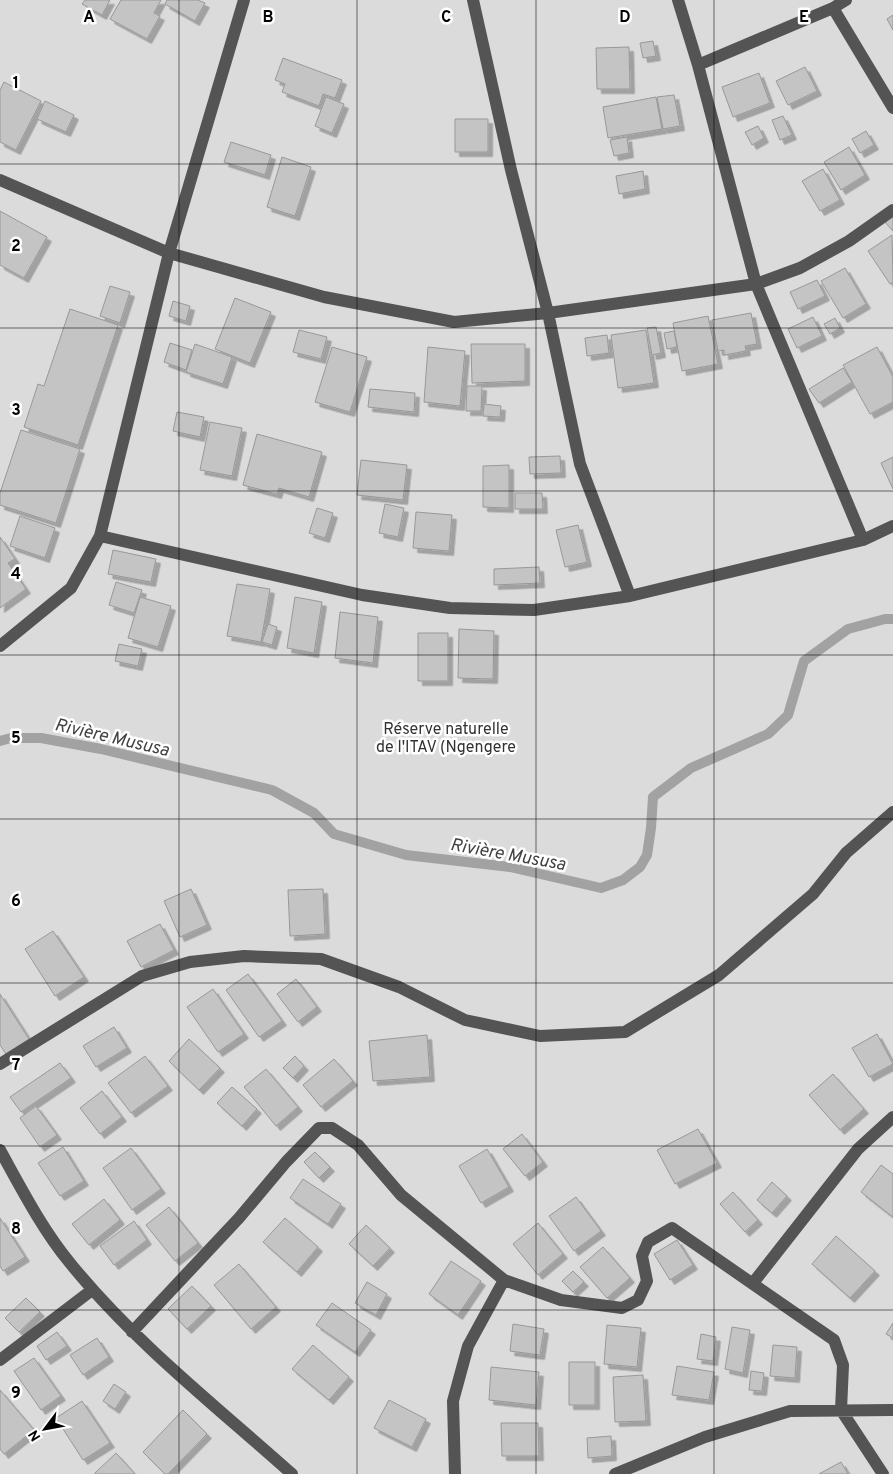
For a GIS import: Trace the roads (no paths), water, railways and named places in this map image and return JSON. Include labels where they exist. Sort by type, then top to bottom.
[{"type":"street","points":[[0,646],[71,588],[100,536],[169,253],[244,0]]},
{"type":"street","points":[[472,0],[511,170],[548,313],[580,464],[630,596]]},
{"type":"street","points":[[678,0],[698,65],[756,284],[862,540]]},
{"type":"street","points":[[698,65],[833,8],[846,0]]},
{"type":"street","points":[[833,8],[893,108]]},
{"type":"street","points":[[0,180],[169,253],[324,297],[454,322],[548,313],[756,284],[800,268],[849,241],[893,210]]},
{"type":"street","points":[[100,536],[362,595],[450,608],[534,610],[630,596],[862,540],[893,526]]},
{"type":"street","points":[[0,1064],[142,976],[190,962],[244,956],[321,959],[399,987],[466,1020],[540,1036],[625,1032],[718,975],[812,894],[846,853],[893,812]]},
{"type":"street","points":[[753,1283],[858,1149],[893,1116]]},
{"type":"street","points":[[132,1332],[239,1218],[286,1162],[319,1128],[332,1128],[358,1145],[401,1195],[504,1280],[561,1300],[622,1308],[638,1300],[647,1281],[642,1256],[648,1242],[672,1228],[834,1340],[843,1365],[841,1410],[883,1474]]},
{"type":"street","points":[[0,1150],[47,1232],[92,1290],[132,1332],[292,1474]]},
{"type":"street","points":[[455,1474],[453,1401],[468,1346],[504,1280]]},
{"type":"street","points":[[0,1360],[92,1290]]},
{"type":"street","points":[[614,1474],[704,1437],[790,1411],[893,1410]]},
{"type":"waterway","name":"Rivière Mususa","points":[[0,741],[11,738],[41,738],[101,749],[272,790],[314,813],[334,834],[406,855],[510,867],[601,888],[623,880],[640,867],[647,855],[653,797],[691,768],[768,734],[788,715],[804,661],[848,629],[885,619],[893,619]]},
{"type":"park label","name":"Réserve naturelle de l'ITAV (Ngengere","points":[[446,737]]}]
